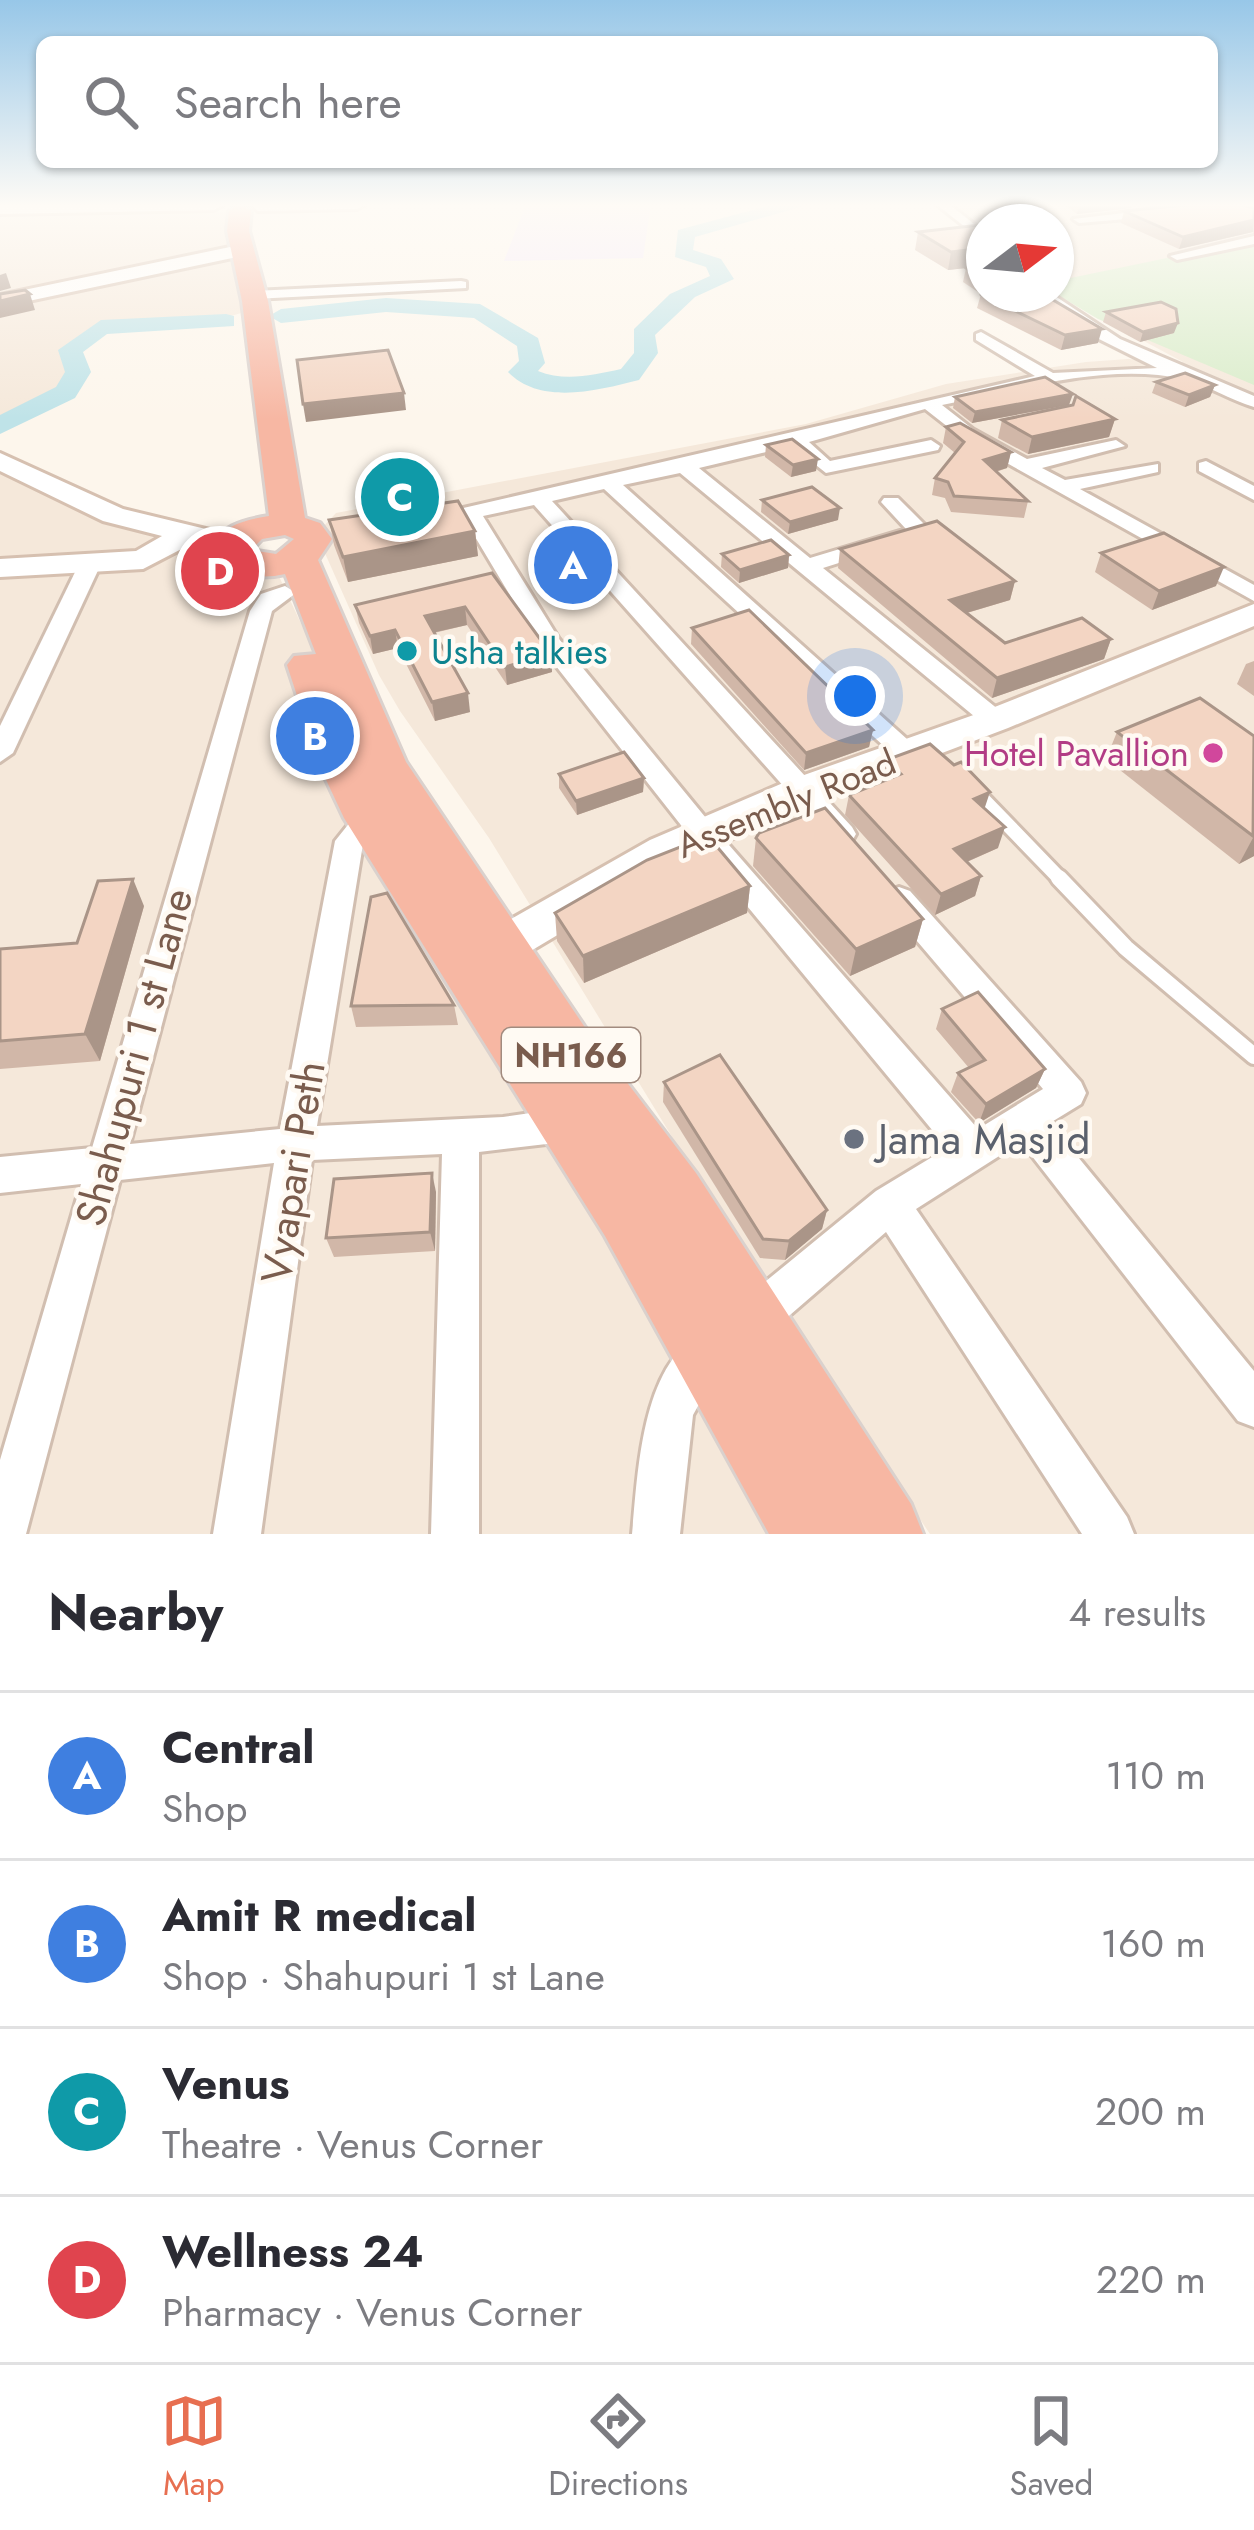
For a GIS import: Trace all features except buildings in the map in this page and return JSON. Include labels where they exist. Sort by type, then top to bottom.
[{"type":"highway","name":"NH166","points":[[234,276],[283,550],[322,708],[369,818],[672,1196],[815,1534]]},
{"type":"highway","name":"NH166","points":[[249,276],[283,550],[383,764],[572,1124],[881,1534]]},
{"type":"street","points":[[0,301],[122,276]]},
{"type":"street","points":[[254,295],[299,286],[461,284]]},
{"type":"street","points":[[1067,312],[1193,376],[1254,401]]},
{"type":"street","points":[[981,337],[1050,378]]},
{"type":"street","points":[[433,520],[684,466],[928,403],[1050,378],[1125,371],[1193,376]]},
{"type":"street","points":[[928,403],[968,434],[1254,594]]},
{"type":"street","points":[[968,434],[991,429]]},
{"type":"street","points":[[796,440],[826,467],[931,446]]},
{"type":"street","points":[[1028,465],[1116,446]]},
{"type":"street","points":[[0,461],[96,508],[184,536],[283,550]]},
{"type":"street","points":[[684,466],[995,720]]},
{"type":"street","points":[[1206,467],[1254,494]]},
{"type":"street","points":[[1066,486],[1151,468]]},
{"type":"street","points":[[609,483],[931,753]]},
{"type":"street","points":[[540,499],[804,790],[1068,1093],[890,1204],[682,1378],[666,1422],[656,1534]]},
{"type":"street","points":[[806,566],[920,531],[891,502]]},
{"type":"street","points":[[471,513],[549,642],[705,836],[974,1152]]},
{"type":"street","points":[[0,568],[143,560],[184,536]]},
{"type":"street","name":"Shahupuri 1 st Lane","points":[[2,1534],[261,611],[283,550]]},
{"type":"street","points":[[0,753],[90,564]]},
{"type":"street","name":"Assembly Road","points":[[483,958],[665,851],[804,790],[931,753],[995,720],[1254,614]]},
{"type":"street","name":"Vyapari Peth","points":[[238,1534],[296,1144],[349,841],[369,818]]},
{"type":"street","points":[[1025,1120],[1254,1405]]},
{"type":"street","points":[[0,1175],[296,1144],[461,1136],[572,1124]]},
{"type":"street","points":[[455,1534],[461,1136]]},
{"type":"street","points":[[890,1204],[1110,1534]]},
{"type":"lane","points":[[964,778],[1126,948],[1254,1056]]},
{"type":"shaded area","points":[[0,276],[237,276],[245,312],[209,322],[91,331],[71,350],[77,373],[66,392],[0,426]]},
{"type":"shaded area","points":[[1074,276],[1254,276],[1254,1534],[930,1534],[753,1269],[489,838],[400,711],[379,675],[319,531],[336,513],[806,424],[946,384],[1086,362],[1183,362],[1074,304]]},
{"type":"shaded area","points":[[0,466],[75,500],[228,531],[226,545],[270,557],[311,645],[342,729],[785,1534],[0,1534]]},
{"type":"green space","points":[[1254,276],[1254,385],[1074,305],[1074,277]]},
{"type":"waterway","points":[[281,316],[386,305],[480,311],[529,343],[532,363],[521,372],[547,383],[574,385],[630,375],[646,353],[643,334],[687,292],[723,279],[721,276]]},
{"type":"waterway","points":[[0,426],[66,392],[78,372],[70,350],[101,327],[226,321]]},
{"type":"place","name":"Venus","points":[[400,497]]},
{"type":"place","name":"Central","points":[[573,565]]},
{"type":"place","name":"Wellness 24","points":[[220,571]]},
{"type":"place","name":"Usha talkies","points":[[407,651]]},
{"type":"place","name":"Amit R medical","points":[[315,736]]},
{"type":"place","name":"Hotel Pavallion","points":[[1213,753]]},
{"type":"place","name":"Jama Masjid","points":[[854,1139]]}]
